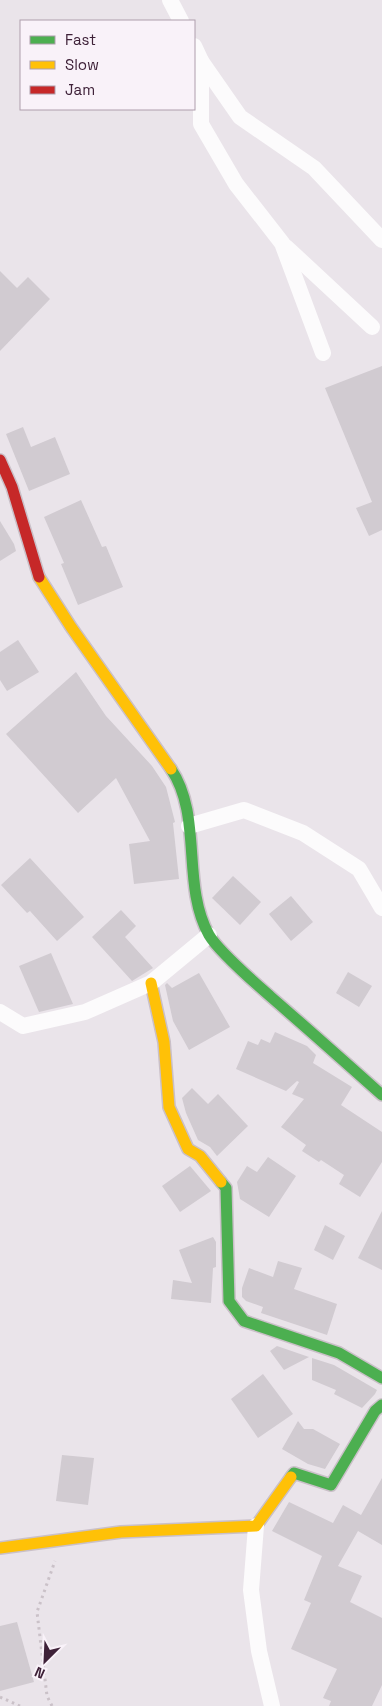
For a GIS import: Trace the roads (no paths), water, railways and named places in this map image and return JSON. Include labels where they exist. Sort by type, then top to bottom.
[{"type":"street","points":[[170,0],[180,20]]},
{"type":"street","points":[[197,54],[240,117],[314,168],[382,240]]},
{"type":"street","points":[[197,54],[201,124],[236,184],[282,243],[372,327]]},
{"type":"street","points":[[282,243],[323,353]]},
{"type":"street","points":[[0,460],[12,487],[36,572],[70,627],[178,780],[189,826],[194,891],[210,935],[246,975],[382,1095]]},
{"type":"street","points":[[189,826],[244,810],[303,833],[358,869],[382,908]]},
{"type":"street","points":[[0,1012],[23,1026],[85,1012],[151,983],[210,935]]},
{"type":"street","points":[[151,983],[164,1042],[169,1107],[188,1149],[200,1156],[226,1188],[230,1250],[229,1301],[244,1321],[338,1353],[382,1378]]},
{"type":"street","points":[[272,1706],[259,1651],[251,1590],[256,1526],[294,1473],[331,1485],[375,1410],[382,1405]]},
{"type":"street","points":[[0,1548],[120,1532],[256,1526]]}]
